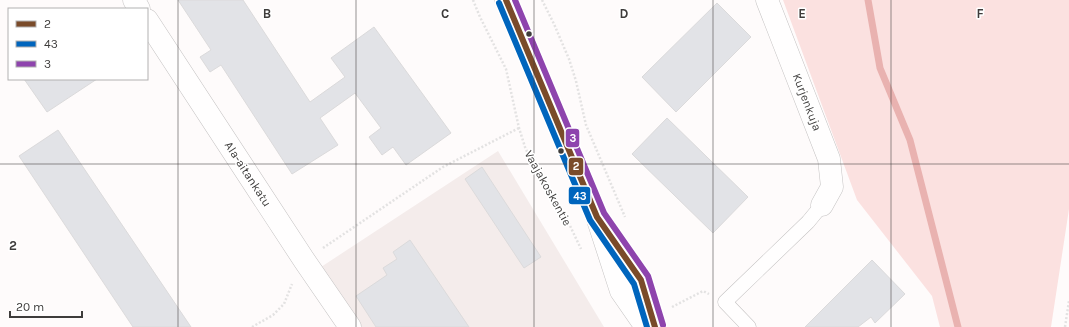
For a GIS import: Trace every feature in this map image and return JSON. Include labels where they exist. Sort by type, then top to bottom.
[{"type":"street","points":[[506,0],[597,218],[621,290],[646,327]]},
{"type":"street","name":"Kurjenkuja","points":[[767,0],[829,159],[832,187],[822,205]]},
{"type":"street","name":"Ala-aitankatu","points":[[148,22],[304,260],[350,327]]},
{"type":"street","points":[[597,218],[642,280],[655,327]]},
{"type":"lane","points":[[748,327],[725,302],[808,222],[822,205]]},
{"type":"path","name":"Vaajakoskentie","points":[[473,0],[506,69],[519,128],[525,147],[532,163],[564,212],[584,255]]},
{"type":"path","points":[[542,0],[569,59],[576,81],[586,125],[626,218]]},
{"type":"path","points":[[252,327],[273,315],[284,304],[296,273],[304,260],[443,167],[519,128]]},
{"type":"path","points":[[668,309],[703,291]]},
{"type":"path","points":[[1065,327],[1069,301]]},
{"type":"shaded area","points":[[783,0],[1069,0],[1069,209],[1051,327],[940,327],[932,296],[857,200]]},
{"type":"shaded area","points":[[498,151],[604,327],[362,327],[321,267]]},
{"type":"building","points":[[178,0],[243,0],[310,102],[345,77],[331,58],[374,27],[451,133],[406,165],[393,147],[382,155],[369,137],[381,128],[355,93],[320,118],[338,145],[292,174],[221,65],[210,72],[200,57],[211,50]]},
{"type":"building","points":[[717,3],[751,37],[676,112],[642,77]]},
{"type":"building","points":[[25,80],[95,80],[47,112]]},
{"type":"building","points":[[667,118],[748,197],[713,233],[632,154]]},
{"type":"building","points":[[58,130],[191,327],[133,327],[19,156]]},
{"type":"building","points":[[482,167],[541,257],[524,268],[465,179]]},
{"type":"building","points":[[410,240],[469,327],[376,327],[356,296],[387,275],[383,268],[397,259],[393,252]]},
{"type":"building","points":[[872,260],[905,294],[875,323],[871,317],[858,327],[805,327]]},
{"type":"waterway","points":[[868,0],[880,68],[910,140],[958,327]]},
{"type":"transit line","name":"2","points":[[506,0],[597,217],[641,280],[655,327]]},
{"type":"transit line","name":"3","points":[[515,0],[604,213],[648,276],[663,325]]},
{"type":"transit line","name":"43","points":[[499,3],[590,220],[634,284],[647,327]]}]
